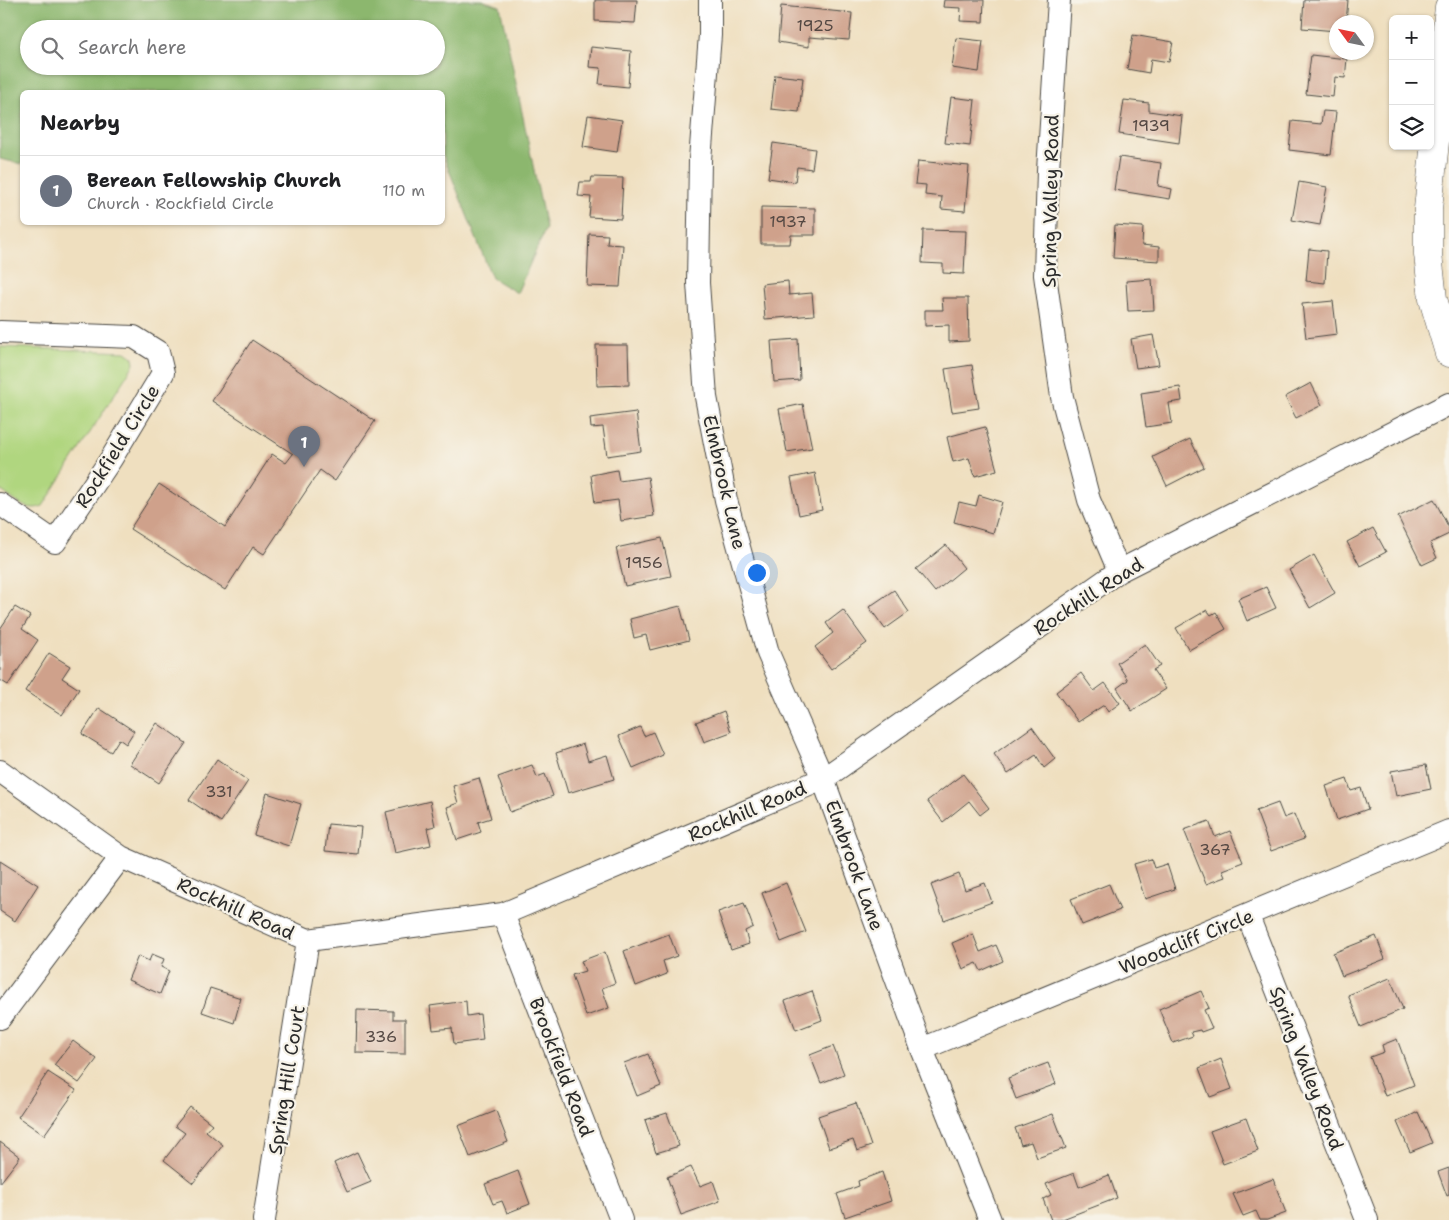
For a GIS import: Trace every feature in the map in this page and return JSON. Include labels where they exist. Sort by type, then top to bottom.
[{"type":"main road","points":[[1449,7],[1428,209],[1428,254],[1432,299],[1449,353]]},
{"type":"street","name":"Elmbrook Lane","points":[[710,0],[710,36],[700,160],[698,283],[706,397],[726,500],[768,653],[823,780],[922,1049],[990,1220]]},
{"type":"street","name":"Spring Valley Road","points":[[1059,0],[1048,170],[1045,275],[1062,397],[1089,500],[1119,571]]},
{"type":"street","name":"Rockfield Circle","points":[[0,332],[134,337],[158,352],[163,373],[111,459],[55,542],[0,504]]},
{"type":"street","name":"Rockhill Road","points":[[0,771],[121,858],[308,940],[503,914],[823,780],[1119,571],[1449,404]]},
{"type":"street","name":"Woodcliff Circle","points":[[922,1049],[1248,916],[1449,831]]},
{"type":"street","points":[[0,1018],[121,858]]},
{"type":"street","name":"Brookfield Road","points":[[503,914],[621,1220]]},
{"type":"street","name":"Spring Valley Road","points":[[1248,916],[1367,1220]]},
{"type":"street","name":"Spring Hill Court","points":[[264,1220],[308,940]]},
{"type":"green space","points":[[0,0],[481,0],[500,6],[546,228],[517,293],[492,278],[445,160],[445,90],[20,90],[20,164],[0,159]]},
{"type":"green space","points":[[0,347],[126,352],[133,357],[134,364],[43,506],[37,508],[20,504],[0,490]]},
{"type":"building","points":[[595,0],[637,0],[635,23],[595,21]]},
{"type":"building","points":[[944,0],[984,0],[983,22],[960,21],[961,8],[943,7]]},
{"type":"building","points":[[1304,0],[1348,0],[1347,15],[1329,15],[1329,30],[1302,28]]},
{"type":"building","points":[[781,6],[852,13],[849,40],[809,37],[809,47],[778,42]]},
{"type":"building","points":[[1133,35],[1173,42],[1169,62],[1151,59],[1149,73],[1127,69]]},
{"type":"building","points":[[956,38],[983,41],[979,72],[952,68]]},
{"type":"building","points":[[591,47],[631,51],[628,87],[599,84],[601,68],[589,67]]},
{"type":"building","points":[[1311,55],[1329,57],[1329,60],[1347,60],[1345,78],[1335,77],[1333,97],[1306,94]]},
{"type":"building","points":[[775,75],[803,78],[799,112],[771,109]]},
{"type":"building","points":[[951,97],[975,100],[970,146],[945,143]]},
{"type":"building","points":[[1124,100],[1149,103],[1149,111],[1182,116],[1179,143],[1119,134]]},
{"type":"building","points":[[1323,111],[1336,112],[1331,155],[1289,150],[1292,121],[1321,124]]},
{"type":"building","points":[[588,115],[622,120],[617,152],[583,147]]},
{"type":"building","points":[[773,143],[815,149],[812,169],[797,167],[795,182],[768,178]]},
{"type":"building","points":[[1119,157],[1161,163],[1158,186],[1172,189],[1170,199],[1114,190]]},
{"type":"building","points":[[918,161],[969,166],[965,211],[941,209],[942,197],[925,195],[926,185],[915,184]]},
{"type":"building","points":[[592,177],[623,178],[621,219],[589,217],[591,197],[578,196],[580,182],[591,182]]},
{"type":"building","points":[[1299,182],[1327,187],[1320,225],[1292,220]]},
{"type":"building","points":[[761,207],[815,208],[815,235],[791,235],[790,244],[761,244]]},
{"type":"building","points":[[1115,225],[1143,227],[1142,245],[1159,247],[1159,261],[1113,258]]},
{"type":"building","points":[[923,230],[966,231],[964,274],[943,273],[943,264],[922,263]]},
{"type":"building","points":[[589,234],[608,235],[607,244],[623,245],[620,287],[587,286]]},
{"type":"building","points":[[1309,249],[1327,251],[1325,283],[1306,281]]},
{"type":"building","points":[[1152,279],[1154,310],[1128,311],[1126,281]]},
{"type":"building","points":[[788,281],[789,295],[812,293],[814,315],[765,319],[762,284]]},
{"type":"building","points":[[942,298],[968,298],[969,341],[949,342],[949,325],[925,326],[925,310],[943,310]]},
{"type":"building","points":[[1333,301],[1337,334],[1306,338],[1302,304]]},
{"type":"building","points":[[1153,335],[1159,365],[1136,368],[1131,339]]},
{"type":"building","points":[[798,339],[800,380],[774,382],[771,341]]},
{"type":"building","points":[[252,340],[375,421],[335,481],[320,470],[264,554],[253,547],[225,590],[130,529],[159,484],[225,527],[272,454],[286,463],[293,454],[212,401]]},
{"type":"building","points":[[596,345],[628,345],[629,385],[597,386]]},
{"type":"building","points":[[972,365],[979,408],[952,412],[945,369]]},
{"type":"building","points":[[1311,383],[1322,405],[1296,418],[1285,397]]},
{"type":"building","points":[[1180,387],[1182,401],[1169,403],[1172,423],[1146,427],[1141,393]]},
{"type":"building","points":[[803,404],[812,448],[787,452],[779,409]]},
{"type":"building","points":[[636,412],[641,451],[607,456],[603,427],[591,428],[590,418]]},
{"type":"building","points":[[985,427],[997,470],[975,476],[969,458],[953,462],[947,437]]},
{"type":"building","points":[[1190,439],[1204,467],[1167,486],[1153,457]]},
{"type":"building","points":[[617,470],[619,481],[648,477],[654,516],[621,521],[618,500],[595,503],[591,475]]},
{"type":"building","points":[[815,473],[822,510],[799,515],[791,478]]},
{"type":"building","points":[[979,495],[1002,502],[993,533],[954,522],[959,502],[976,506]]},
{"type":"building","points":[[1434,499],[1449,528],[1449,534],[1430,543],[1437,558],[1422,565],[1398,517]]},
{"type":"building","points":[[1373,528],[1386,552],[1360,566],[1347,542]]},
{"type":"building","points":[[662,538],[671,576],[625,586],[616,548]]},
{"type":"building","points":[[946,545],[964,568],[935,592],[916,569]]},
{"type":"building","points":[[1314,555],[1335,593],[1310,608],[1289,570]]},
{"type":"building","points":[[1266,587],[1276,608],[1247,621],[1238,599]]},
{"type":"building","points":[[894,590],[909,612],[885,629],[869,607]]},
{"type":"building","points":[[680,606],[689,640],[650,650],[646,635],[634,638],[630,619]]},
{"type":"building","points":[[15,607],[30,616],[22,629],[38,640],[8,685],[0,680],[0,629]]},
{"type":"building","points":[[843,610],[867,643],[831,669],[815,647],[833,633],[826,623]]},
{"type":"building","points":[[1207,610],[1211,615],[1216,612],[1226,629],[1189,650],[1176,628]]},
{"type":"building","points":[[1145,644],[1160,666],[1153,670],[1166,689],[1132,711],[1117,688],[1128,680],[1117,663]]},
{"type":"building","points":[[49,653],[70,666],[62,678],[79,689],[62,715],[25,691]]},
{"type":"building","points":[[1081,673],[1094,691],[1105,683],[1120,703],[1108,712],[1104,705],[1078,722],[1056,692]]},
{"type":"building","points":[[99,708],[134,731],[126,744],[119,739],[111,752],[82,734]]},
{"type":"building","points":[[724,711],[731,732],[704,742],[696,722]]},
{"type":"building","points":[[157,723],[186,743],[159,783],[130,764]]},
{"type":"building","points":[[640,727],[644,736],[653,732],[663,755],[633,768],[619,736]]},
{"type":"building","points":[[1032,727],[1055,759],[1044,768],[1036,755],[1008,774],[994,754]]},
{"type":"building","points":[[583,744],[588,761],[607,755],[614,779],[568,793],[556,753]]},
{"type":"building","points":[[217,759],[248,781],[221,822],[189,800]]},
{"type":"building","points":[[532,765],[537,777],[545,774],[553,796],[510,812],[498,777]]},
{"type":"building","points":[[1426,765],[1431,789],[1396,796],[1391,771]]},
{"type":"building","points":[[963,774],[989,808],[980,815],[969,801],[943,822],[927,801]]},
{"type":"building","points":[[479,778],[491,818],[478,822],[481,832],[457,840],[447,807],[458,803],[453,786]]},
{"type":"building","points":[[1347,779],[1351,791],[1361,788],[1368,809],[1337,820],[1326,786]]},
{"type":"building","points":[[267,793],[301,804],[289,846],[254,835]]},
{"type":"building","points":[[430,801],[435,826],[427,828],[431,845],[395,853],[386,812]]},
{"type":"building","points":[[1278,803],[1284,818],[1294,814],[1304,839],[1271,851],[1256,811]]},
{"type":"building","points":[[1209,821],[1215,837],[1230,831],[1243,862],[1222,870],[1225,877],[1206,884],[1184,830]]},
{"type":"building","points":[[328,824],[361,827],[358,854],[325,851]]},
{"type":"building","points":[[1151,859],[1154,868],[1167,864],[1175,889],[1145,899],[1134,864]]},
{"type":"building","points":[[0,861],[38,885],[15,921],[0,911]]},
{"type":"building","points":[[959,874],[965,890],[985,883],[992,902],[944,920],[931,885]]},
{"type":"building","points":[[786,883],[806,932],[781,942],[762,893]]},
{"type":"building","points":[[1109,884],[1120,910],[1082,925],[1071,899]]},
{"type":"building","points":[[744,903],[753,927],[745,931],[749,944],[731,950],[718,912]]},
{"type":"building","points":[[669,934],[677,956],[663,961],[667,974],[636,986],[624,951]]},
{"type":"building","points":[[973,934],[980,952],[996,945],[1003,961],[981,971],[977,963],[963,969],[952,943]]},
{"type":"building","points":[[1376,936],[1385,959],[1342,976],[1333,953]]},
{"type":"building","points":[[605,952],[615,983],[602,988],[609,1008],[586,1016],[572,975],[585,971],[581,961]]},
{"type":"building","points":[[152,954],[164,959],[161,967],[169,971],[160,994],[128,980],[138,956],[149,961]]},
{"type":"building","points":[[1390,978],[1403,1009],[1361,1027],[1348,995]]},
{"type":"building","points":[[210,988],[241,998],[234,1023],[202,1012]]},
{"type":"building","points":[[812,991],[822,1020],[796,1030],[785,1001]]},
{"type":"building","points":[[1201,991],[1209,1008],[1204,1010],[1212,1028],[1201,1032],[1200,1030],[1191,1032],[1193,1036],[1173,1043],[1159,1009]]},
{"type":"building","points":[[466,1001],[467,1016],[480,1014],[483,1040],[454,1044],[452,1028],[433,1030],[430,1006]]},
{"type":"building","points":[[357,1010],[393,1011],[393,1019],[405,1019],[405,1054],[356,1053]]},
{"type":"building","points":[[1397,1039],[1414,1085],[1385,1096],[1370,1057],[1384,1052],[1382,1045]]},
{"type":"building","points":[[73,1041],[97,1059],[79,1083],[54,1065]]},
{"type":"building","points":[[833,1046],[844,1074],[821,1083],[810,1055]]},
{"type":"building","points":[[648,1054],[661,1086],[637,1096],[624,1063]]},
{"type":"building","points":[[1221,1059],[1232,1089],[1210,1097],[1199,1068]]},
{"type":"building","points":[[1048,1063],[1056,1084],[1016,1099],[1008,1078]]},
{"type":"building","points":[[48,1072],[76,1090],[44,1135],[18,1117]]},
{"type":"building","points":[[856,1103],[871,1146],[857,1151],[853,1140],[829,1148],[818,1116]]},
{"type":"building","points":[[190,1107],[212,1124],[206,1131],[223,1145],[193,1183],[164,1160],[185,1133],[175,1126]]},
{"type":"building","points":[[496,1111],[508,1142],[470,1157],[458,1126]]},
{"type":"building","points":[[1418,1112],[1432,1143],[1410,1152],[1397,1122]]},
{"type":"building","points":[[667,1113],[679,1146],[656,1153],[645,1120]]},
{"type":"building","points":[[1053,1114],[1066,1148],[1037,1158],[1031,1142],[1021,1145],[1015,1128]]},
{"type":"building","points":[[1246,1118],[1258,1151],[1223,1164],[1210,1131]]},
{"type":"building","points":[[0,1142],[20,1157],[0,1183]]},
{"type":"building","points":[[357,1152],[371,1182],[347,1192],[334,1163]]},
{"type":"building","points":[[691,1167],[700,1186],[713,1181],[720,1201],[681,1215],[667,1177]]},
{"type":"building","points":[[1449,1168],[1449,1195],[1447,1196],[1438,1172]]},
{"type":"building","points":[[518,1171],[530,1204],[507,1213],[502,1201],[493,1204],[485,1184]]},
{"type":"building","points":[[882,1172],[891,1201],[845,1217],[837,1194],[859,1186],[858,1181]]},
{"type":"building","points":[[1074,1173],[1079,1187],[1109,1175],[1117,1198],[1060,1220],[1051,1220],[1043,1199],[1051,1195],[1046,1184]]},
{"type":"building","points":[[1273,1179],[1286,1213],[1267,1220],[1260,1220],[1256,1211],[1243,1216],[1233,1194]]},
{"type":"place","name":"Berean Fellowship Church","points":[[304,467]]}]
